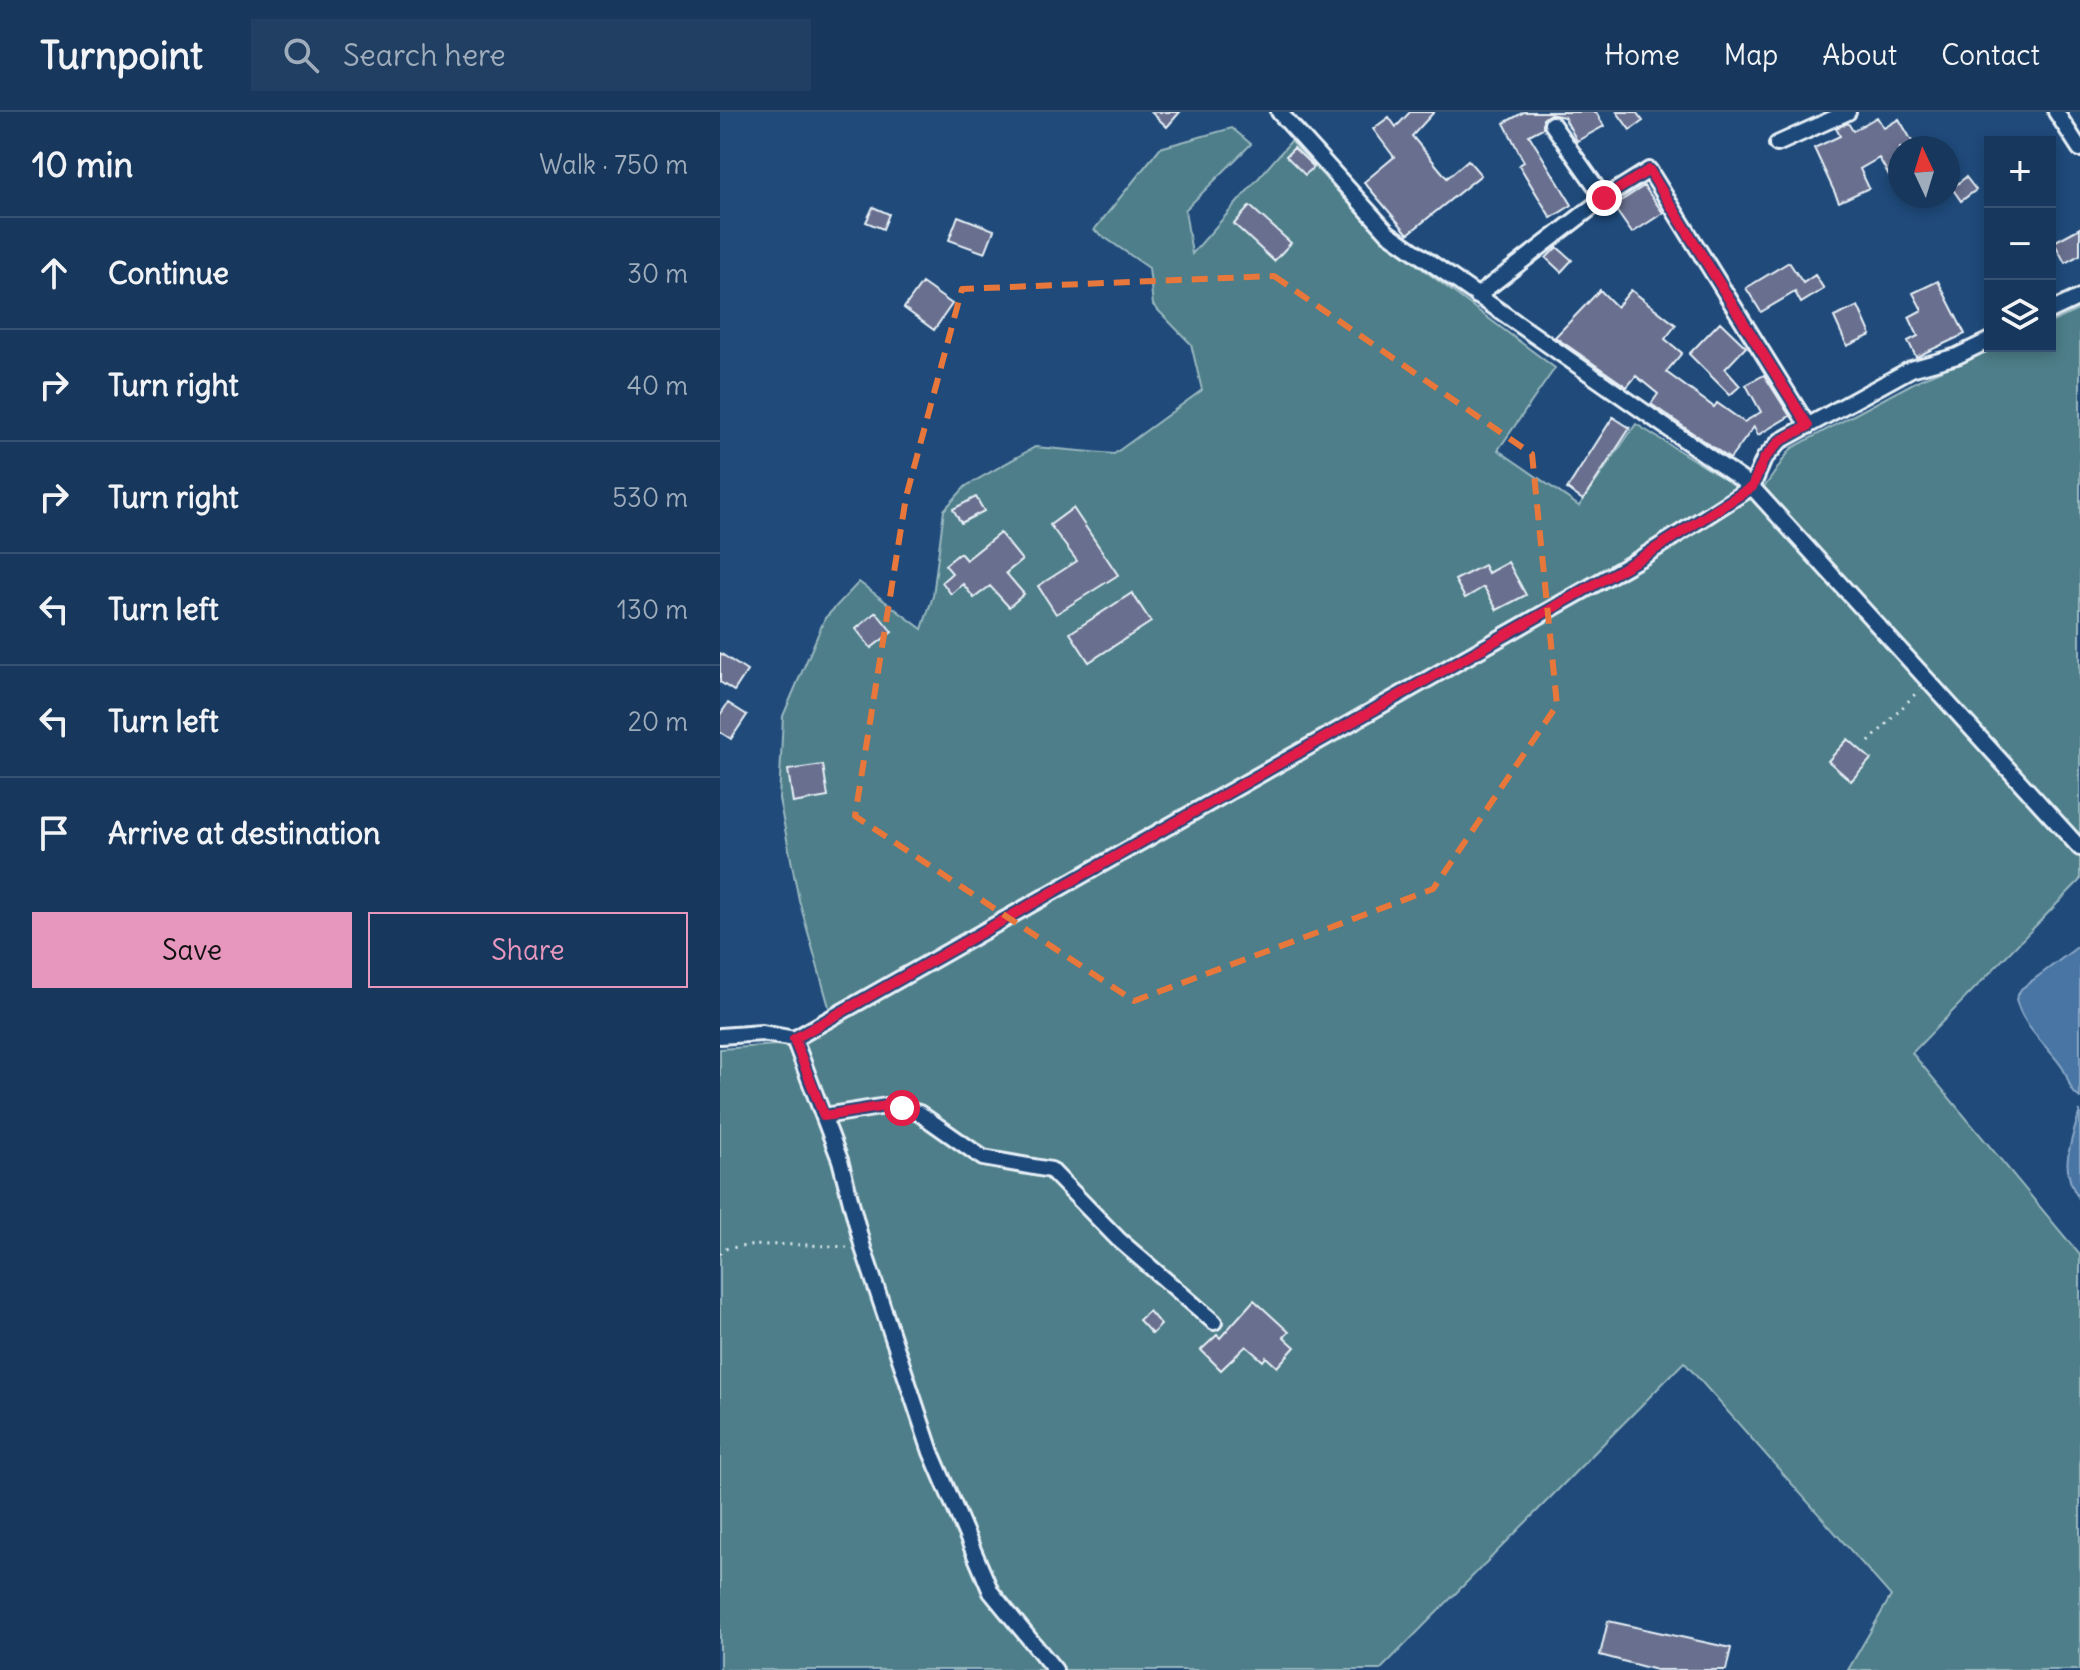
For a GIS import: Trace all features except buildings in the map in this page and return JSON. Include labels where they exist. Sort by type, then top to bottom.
[{"type":"street","points":[[1279,112],[1388,233],[1752,487],[2080,848]]},
{"type":"street","points":[[1777,144],[1848,112]]},
{"type":"street","points":[[2056,112],[2080,149]]},
{"type":"street","points":[[1552,124],[1604,198]]},
{"type":"street","points":[[1477,296],[1604,198],[1649,170],[1808,426]]},
{"type":"street","points":[[2056,308],[2080,297]]},
{"type":"street","points":[[720,1036],[762,1033],[794,1039],[1641,558],[1752,487],[1764,459],[1780,441],[1911,369],[1957,356],[1984,343]]},
{"type":"street","points":[[794,1039],[824,1116],[863,1248],[931,1452],[991,1592],[1055,1670]]},
{"type":"street","points":[[824,1116],[886,1106],[902,1108],[919,1113],[983,1158],[1051,1170],[1118,1239],[1214,1322]]},
{"type":"path","points":[[1869,742],[1927,681]]},
{"type":"path","points":[[720,1254],[724,1249],[740,1246],[777,1244],[863,1248]]},
{"type":"highlighted area","points":[[1274,276],[1532,454],[1557,705],[1433,889],[1134,1001],[855,816],[906,497],[962,289]]},
{"type":"green space","points":[[1232,128],[1251,144],[1185,210],[1192,254],[1291,141],[1381,238],[1555,368],[1498,450],[1579,506],[1636,424],[1752,496],[1769,480],[1792,448],[1919,380],[1984,352],[2056,352],[2056,320],[2080,309],[2080,880],[1912,1053],[2080,1255],[2080,1670],[1848,1670],[1891,1596],[1684,1362],[1380,1670],[720,1670],[720,1049],[805,1043],[834,1025],[799,900],[779,799],[783,716],[825,618],[859,582],[922,629],[933,596],[944,510],[966,486],[1035,447],[1114,454],[1202,390],[1191,344],[1153,305],[1149,268],[1094,230],[1160,148]]},
{"type":"water","points":[[2080,945],[2080,1098],[2062,1067],[2029,1027],[2016,999],[2021,989]]},
{"type":"water","points":[[2080,1110],[2080,1200],[2069,1177],[2068,1156]]},
{"type":"route","points":[[902,1108],[886,1106],[824,1116],[794,1039],[1641,558],[1752,487],[1764,459],[1780,441],[1808,426],[1649,170],[1604,198]]}]
